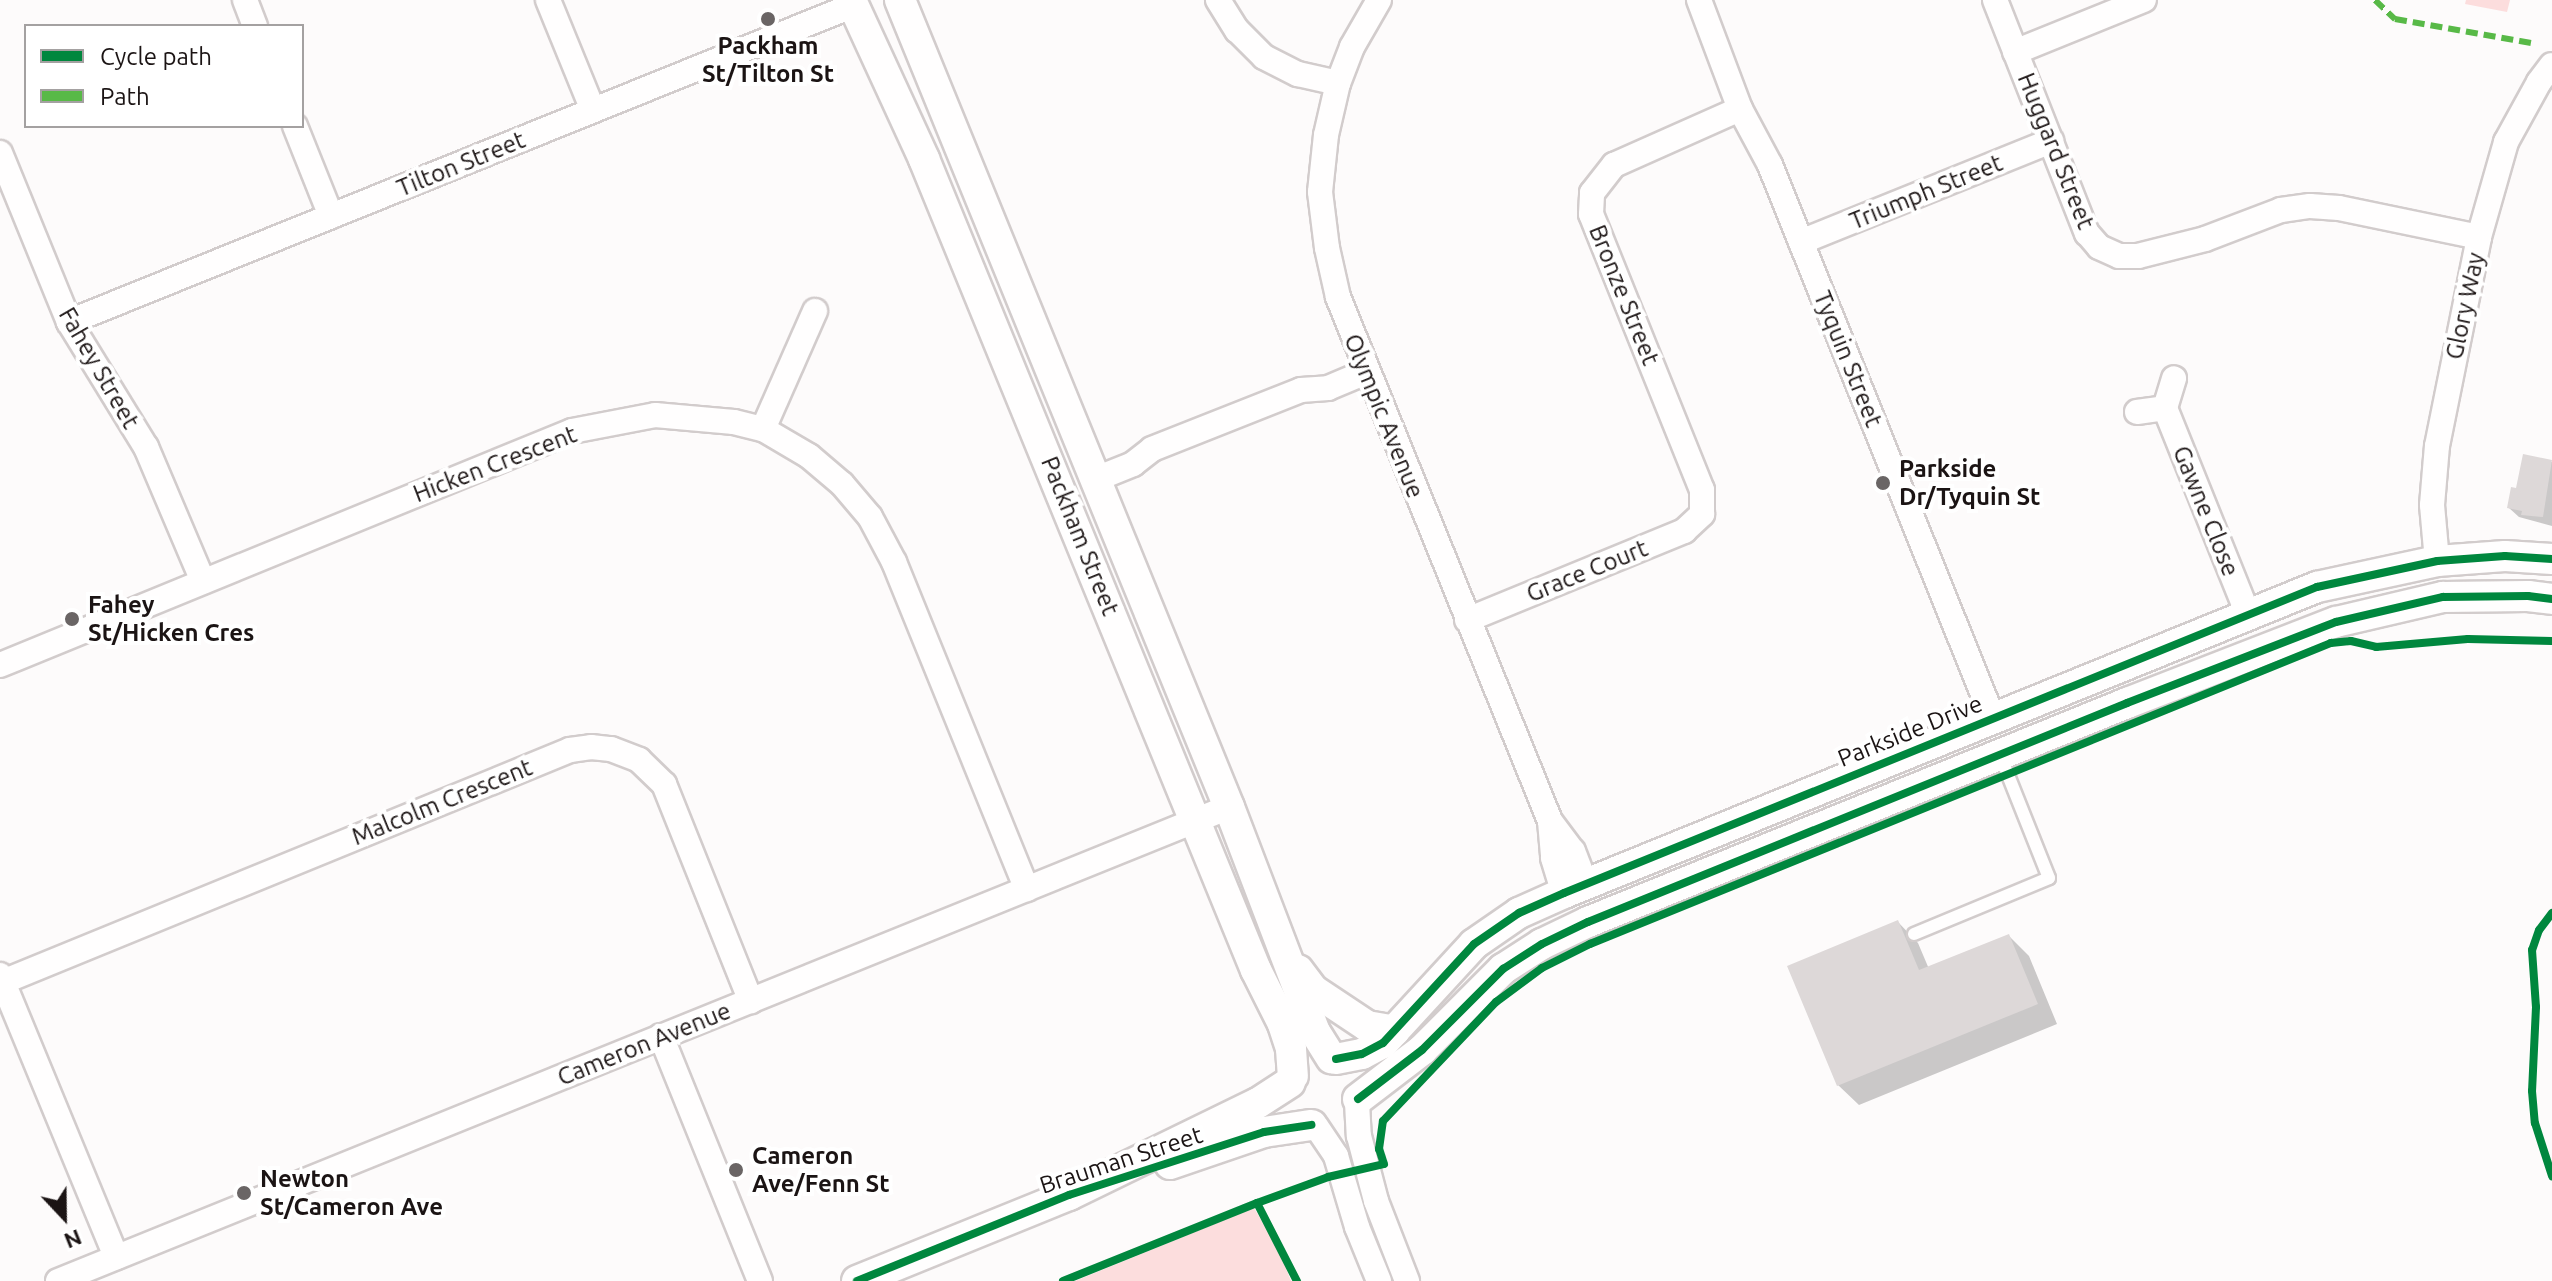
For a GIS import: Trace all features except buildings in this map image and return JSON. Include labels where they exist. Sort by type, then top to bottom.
[{"type":"street","points":[[245,0],[254,24]]},
{"type":"street","points":[[548,0],[593,110]]},
{"type":"street","name":"Packham Street","points":[[900,0],[1290,958],[1312,1025],[1334,1059]]},
{"type":"street","points":[[1218,0],[1237,30],[1264,57],[1298,74],[1338,83]]},
{"type":"street","name":"Olympic Avenue","points":[[1379,0],[1352,47],[1338,83],[1326,135],[1320,192],[1327,248],[1338,297],[1363,364],[1550,821],[1553,858],[1575,889]]},
{"type":"street","name":"Tyquin Street","points":[[1699,0],[1740,109],[1770,165],[1993,719]]},
{"type":"street","name":"Huggard Street","points":[[1995,0],[2087,233],[2099,247],[2119,256],[2166,250],[2281,210],[2310,206],[2339,208],[2479,237]]},
{"type":"street","points":[[2015,52],[2144,0]]},
{"type":"street","name":"Tilton Street","points":[[69,322],[857,2]]},
{"type":"street","name":"Packham Street","points":[[857,2],[1060,485],[1256,970],[1288,1035],[1292,1079]]},
{"type":"street","name":"Glory Way","points":[[2437,561],[2432,505],[2437,446],[2479,237],[2506,142],[2539,82],[2552,65]]},
{"type":"street","name":"Bronze Street","points":[[1702,514],[1702,490],[1591,214],[1592,193],[1614,165],[1740,109]]},
{"type":"street","points":[[296,128],[331,216]]},
{"type":"street","name":"Triumph Street","points":[[1801,242],[2051,141]]},
{"type":"street","name":"Fahey Street","points":[[0,153],[69,322],[146,447],[203,581]]},
{"type":"street","points":[[763,429],[815,311]]},
{"type":"street","points":[[1060,485],[1092,472],[1133,464],[1152,449],[1301,390],[1322,372],[1363,364]]},
{"type":"street","points":[[2137,412],[2165,408],[2174,378]]},
{"type":"street","name":"Gawne Close","points":[[2165,408],[2248,614]]},
{"type":"street","name":"Hicken Crescent","points":[[0,665],[572,431],[655,415],[734,422],[763,429],[809,456],[842,484],[870,517],[894,562],[1027,889]]},
{"type":"street","name":"Grace Court","points":[[1467,620],[1684,531],[1702,514]]},
{"type":"street","name":"Parkside Drive","points":[[1334,1059],[1371,1050],[1395,1031],[1446,972],[1487,933],[1519,913],[1575,889],[2248,614],[2353,577],[2437,561],[2505,556],[2552,559]]},
{"type":"street","points":[[2437,561],[2443,597]]},
{"type":"street","points":[[1314,1126],[1330,1126],[1344,1121],[1357,1101],[1422,1050],[1503,969],[1542,944],[1588,922],[2127,703],[2336,622],[2443,597],[2528,596],[2552,599]]},
{"type":"street","points":[[2114,669],[2127,703]]},
{"type":"street","points":[[1993,719],[2003,754]]},
{"type":"street","name":"Malcolm Crescent","points":[[1,980],[556,756],[591,747],[611,749],[639,760],[664,784],[751,1001]]},
{"type":"street","name":"Cameron Avenue","points":[[58,1281],[1229,807]]},
{"type":"street","points":[[1575,889],[1588,922]]},
{"type":"street","points":[[1290,958],[1318,993],[1371,1028],[1395,1031]]},
{"type":"street","points":[[1,980],[116,1257]]},
{"type":"street","points":[[661,1036],[760,1281]]},
{"type":"street","points":[[1379,1281],[1357,1227],[1337,1159],[1314,1126],[1292,1107],[1292,1079],[1308,1061],[1334,1059],[1355,1077],[1359,1136],[1376,1201],[1407,1281]]},
{"type":"street","name":"Brauman Street","points":[[1186,1149],[1292,1079]]},
{"type":"street","name":"Brauman Street","points":[[864,1280],[1186,1149],[1264,1132],[1314,1126]]},
{"type":"lane","points":[[1914,934],[2049,878],[2003,754]]},
{"type":"shaded area","points":[[2466,0],[2510,0],[2507,12],[2465,4]]},
{"type":"shaded area","points":[[1254,1208],[1278,1248],[1291,1281],[1075,1281]]},
{"type":"marked path","points":[[2375,0],[2395,19],[2537,44]]},
{"type":"cycle path","points":[[1336,1059],[1362,1054],[1383,1043],[1474,944],[1519,913],[1564,893],[2317,587],[2437,561],[2505,556],[2552,559]]},
{"type":"cycle path","points":[[1358,1099],[1422,1050],[1503,969],[1542,944],[1588,922],[2127,703],[2336,622],[2443,597],[2528,596],[2552,599]]},
{"type":"cycle path","points":[[1257,1203],[1328,1177],[1384,1164],[1379,1149],[1383,1121],[1496,1002],[1542,968],[1590,944],[2331,643],[2351,641],[2376,647],[2468,639],[2552,641]]},
{"type":"cycle path","points":[[2552,913],[2539,930],[2532,950],[2536,1007],[2532,1091],[2535,1123],[2552,1176]]},
{"type":"cycle path","points":[[857,1281],[1069,1195],[1264,1132],[1311,1125]]},
{"type":"cycle path","points":[[1063,1281],[1257,1203],[1297,1281]]},
{"type":"place","name":"Packham St/Tilton St","points":[[768,19]]},
{"type":"place","name":"Parkside Dr/Tyquin St","points":[[1883,483]]},
{"type":"place","name":"Fahey St/Hicken Cres","points":[[72,619]]},
{"type":"place","name":"Cameron Ave/Fenn St","points":[[736,1170]]},
{"type":"place","name":"Newton St/Cameron Ave","points":[[244,1193]]}]
